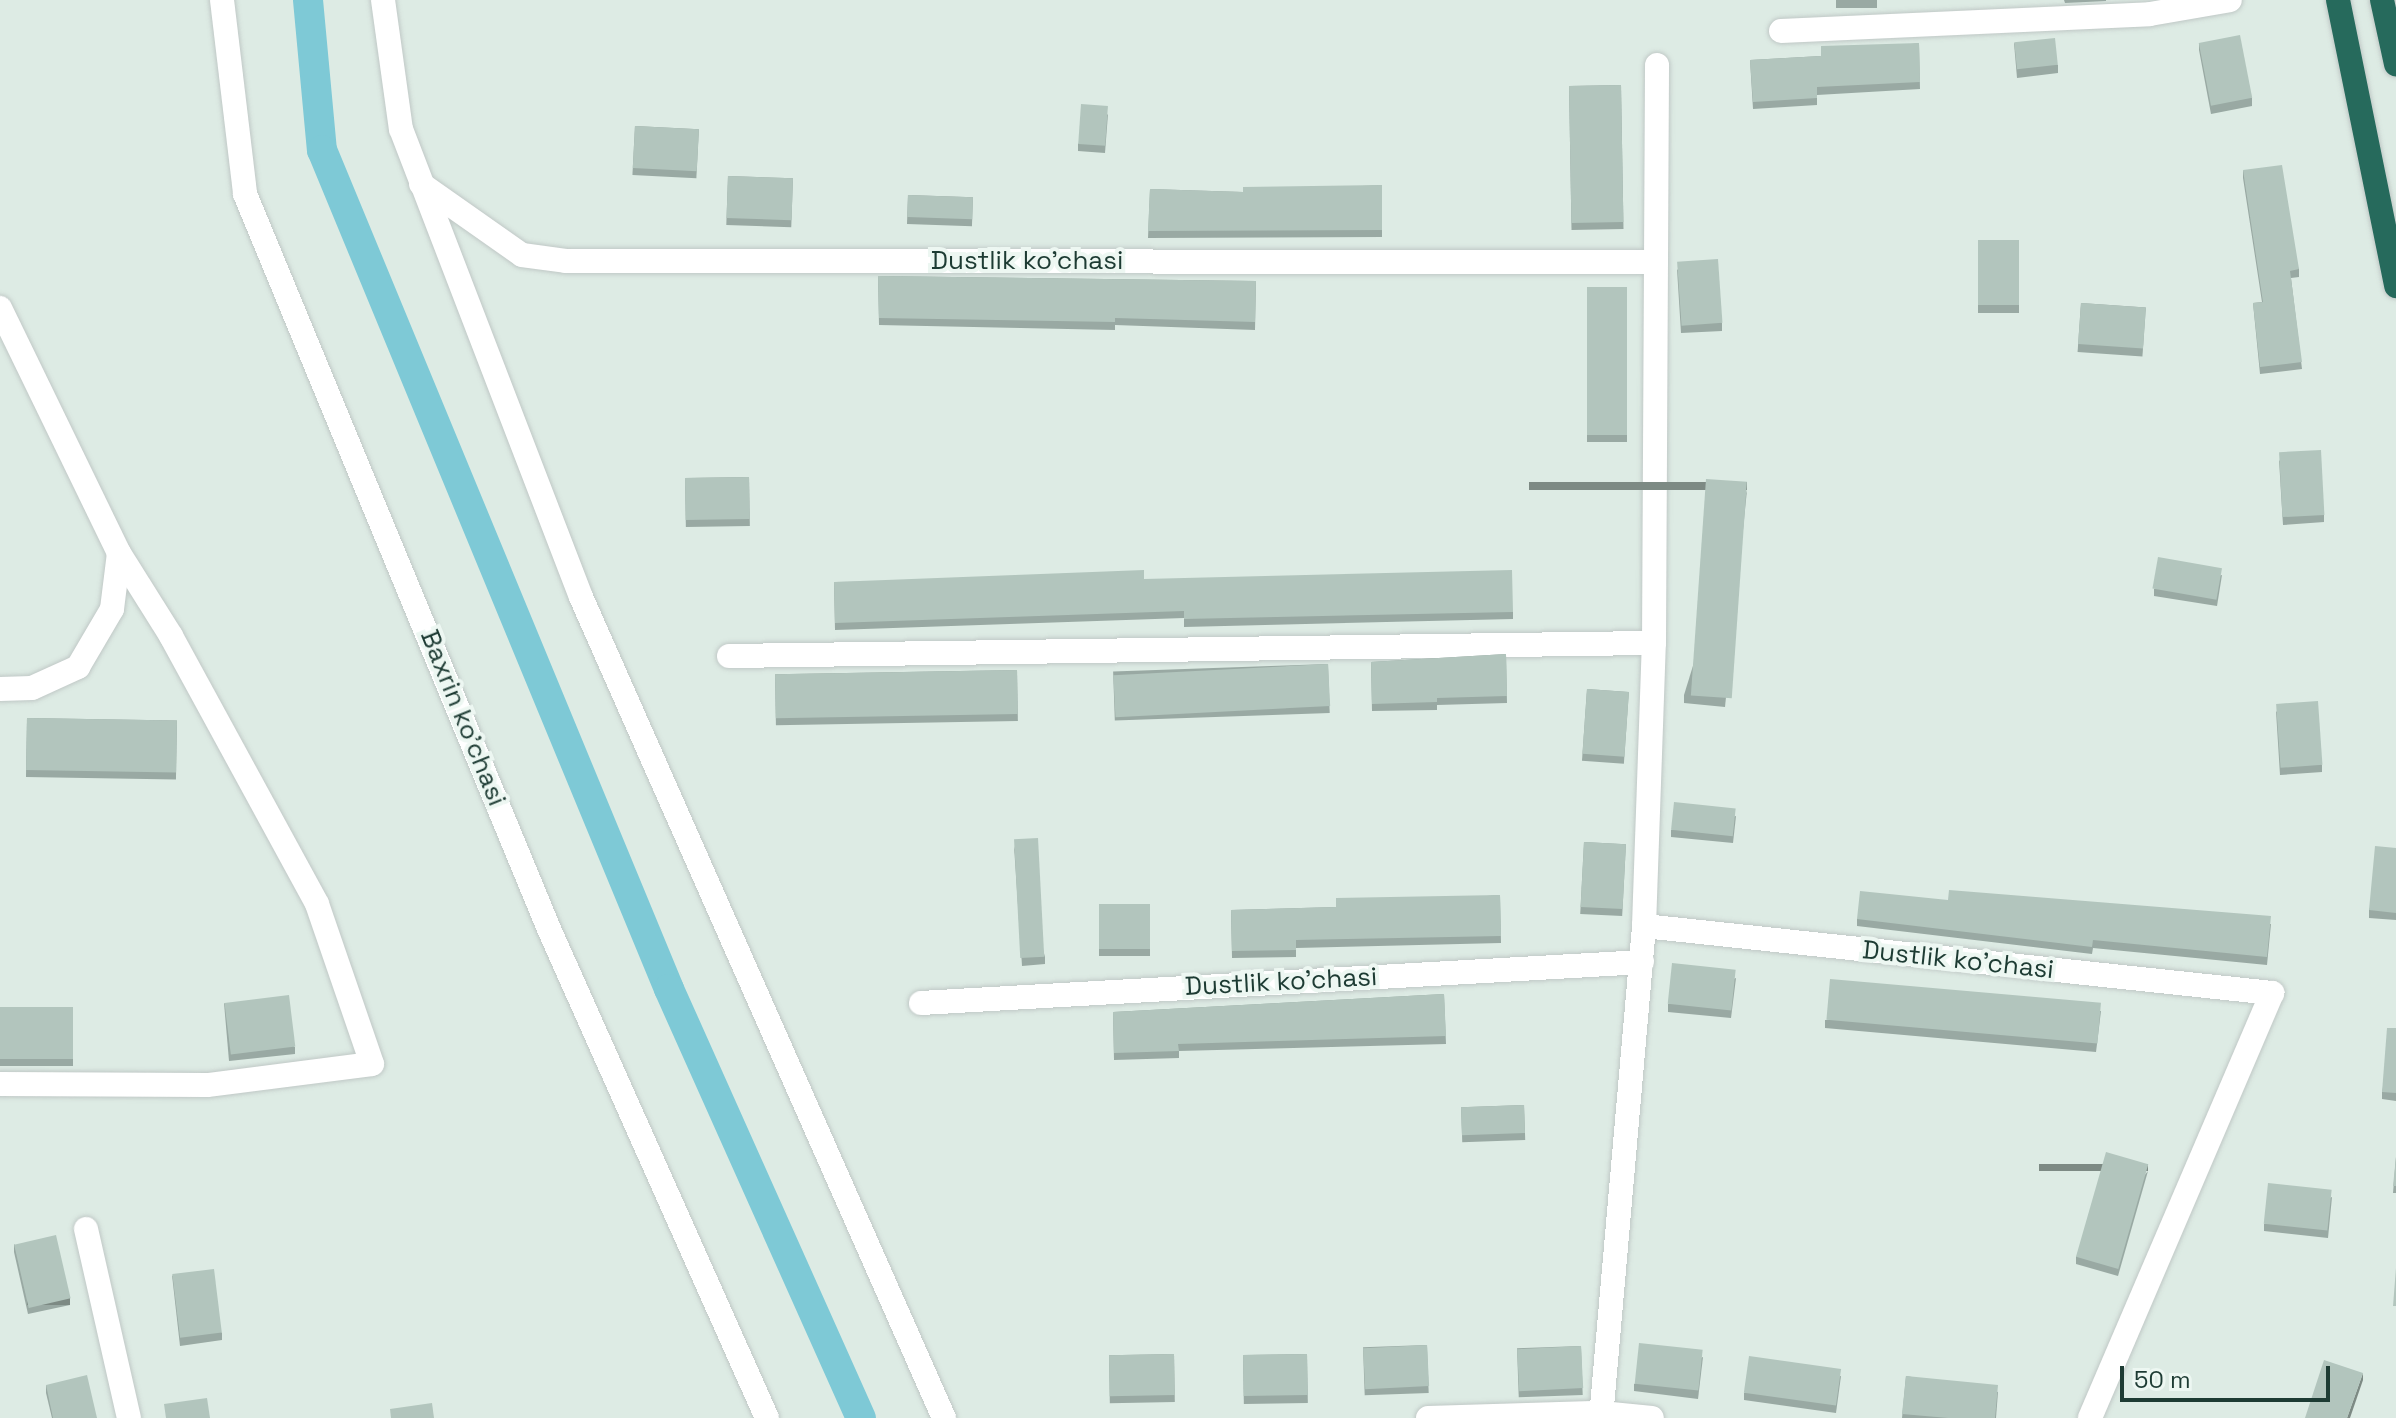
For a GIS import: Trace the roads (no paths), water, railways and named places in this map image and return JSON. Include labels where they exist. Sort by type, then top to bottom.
[{"type":"highway","points":[[2338,0],[2396,286]]},
{"type":"highway","points":[[2382,0],[2396,64]]},
{"type":"street","name":"Baxrin ko'chasi","points":[[222,0],[245,194],[549,929],[767,1418]]},
{"type":"street","points":[[383,0],[401,129],[581,597],[944,1418]]},
{"type":"street","points":[[1781,31],[2150,14],[2230,0]]},
{"type":"street","points":[[1601,1415],[1644,926],[1654,643],[1657,65]]},
{"type":"street","name":"Dustlik ko'chasi","points":[[421,184],[522,255],[566,261],[1656,262]]},
{"type":"street","points":[[0,308],[119,553],[241,760],[317,904],[372,1064],[207,1085],[0,1084]]},
{"type":"street","points":[[0,689],[32,688],[78,667],[112,609],[119,553]]},
{"type":"street","points":[[729,656],[1654,643]]},
{"type":"street","name":"Dustlik ko'chasi","points":[[1644,926],[2272,993],[2090,1418]]},
{"type":"street","name":"Dustlik ko'chasi","points":[[921,1003],[1642,962]]},
{"type":"street","points":[[86,1229],[129,1418]]},
{"type":"street","points":[[1428,1418],[1601,1415],[1652,1418]]},
{"type":"waterway","points":[[308,0],[322,150],[669,989],[861,1418]]}]
